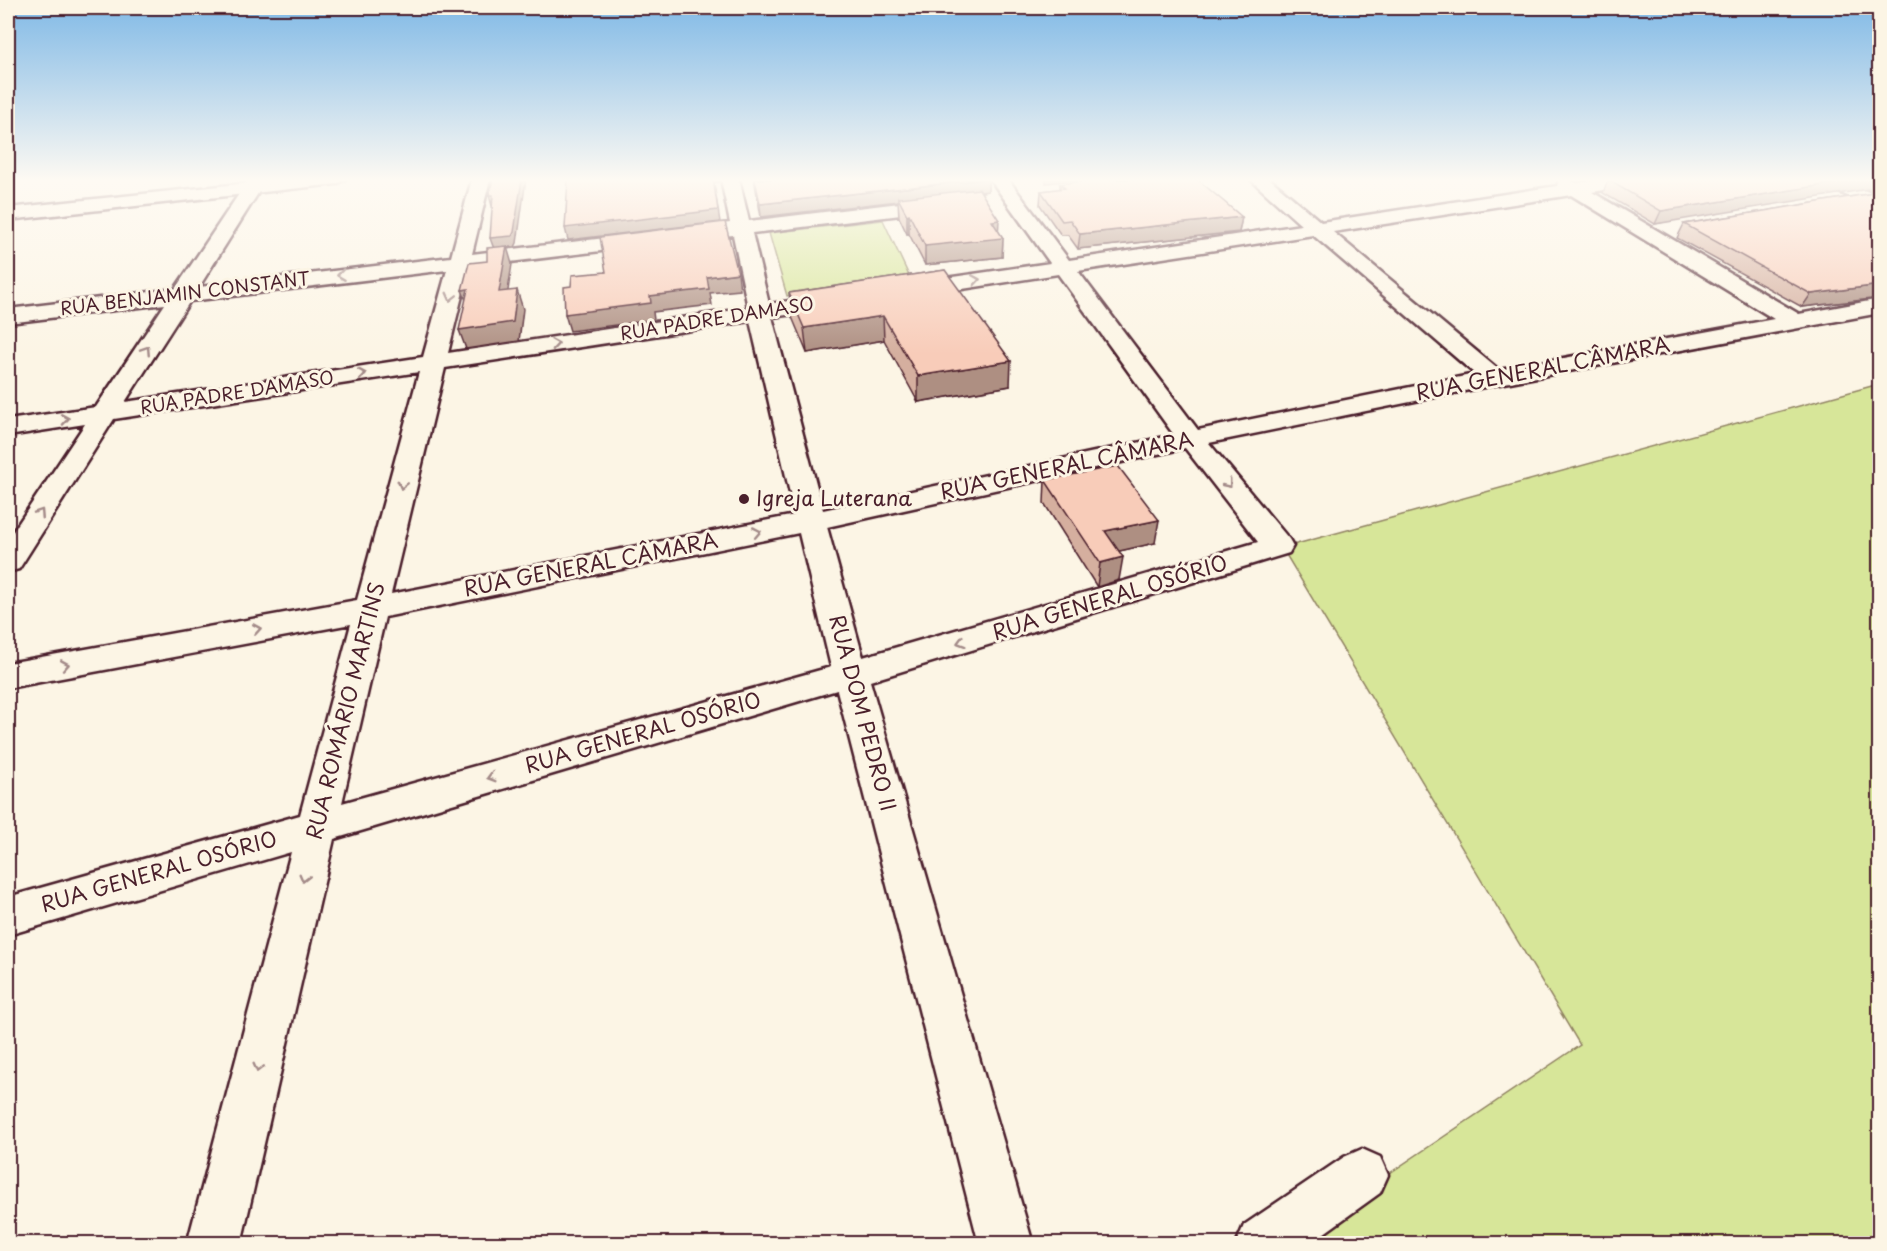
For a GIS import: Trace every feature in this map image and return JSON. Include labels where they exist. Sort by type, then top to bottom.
[{"type":"street","points":[[8,562],[220,237]]},
{"type":"street","name":"RUA ROMÁRIO MARTINS","points":[[214,1244],[371,609],[466,237]]},
{"type":"street","name":"RUA BENJAMIN CONSTANT","points":[[8,316],[660,237]]},
{"type":"street","name":"RUA DOM PEDRO II","points":[[742,237],[850,674],[1006,1244]]},
{"type":"street","points":[[1038,237],[1063,267],[1191,439]]},
{"type":"street","points":[[886,294],[1254,237]]},
{"type":"street","points":[[1326,237],[1494,378]]},
{"type":"street","points":[[1653,237],[1794,321]]},
{"type":"street","name":"RUA PADRE DAMASO","points":[[8,428],[863,297]]},
{"type":"street","name":"RUA GENERAL CÂMARA","points":[[8,675],[371,609],[812,521],[1191,439],[1494,378],[1880,306]]},
{"type":"street","name":"RUA GENERAL OSÓRIO","points":[[8,916],[850,674],[1278,546],[1191,439]]},
{"type":"street","points":[[1263,1244],[1362,1175]]},
{"type":"green space","points":[[770,237],[891,237],[910,278],[787,296]]},
{"type":"green space","points":[[1879,384],[1879,1243],[1286,1243],[1580,1045],[1282,548]]},
{"type":"building","points":[[600,237],[729,237],[738,273],[707,277],[709,289],[650,296],[651,303],[565,314],[564,287],[571,286],[572,275],[606,272]]},
{"type":"building","points":[[921,237],[1003,238],[925,246]]},
{"type":"building","points":[[1708,237],[1880,237],[1880,285],[1811,294]]},
{"type":"building","points":[[507,246],[499,292],[517,290],[513,322],[459,330],[468,289],[462,290],[469,263],[487,261],[487,248]]},
{"type":"building","points":[[945,270],[1011,361],[918,376],[883,316],[804,328],[789,293]]},
{"type":"building","points":[[1118,466],[1159,520],[1105,531],[1123,557],[1100,563],[1045,480]]},
{"type":"place","name":"Igreja Luterana","points":[[744,499]]}]
